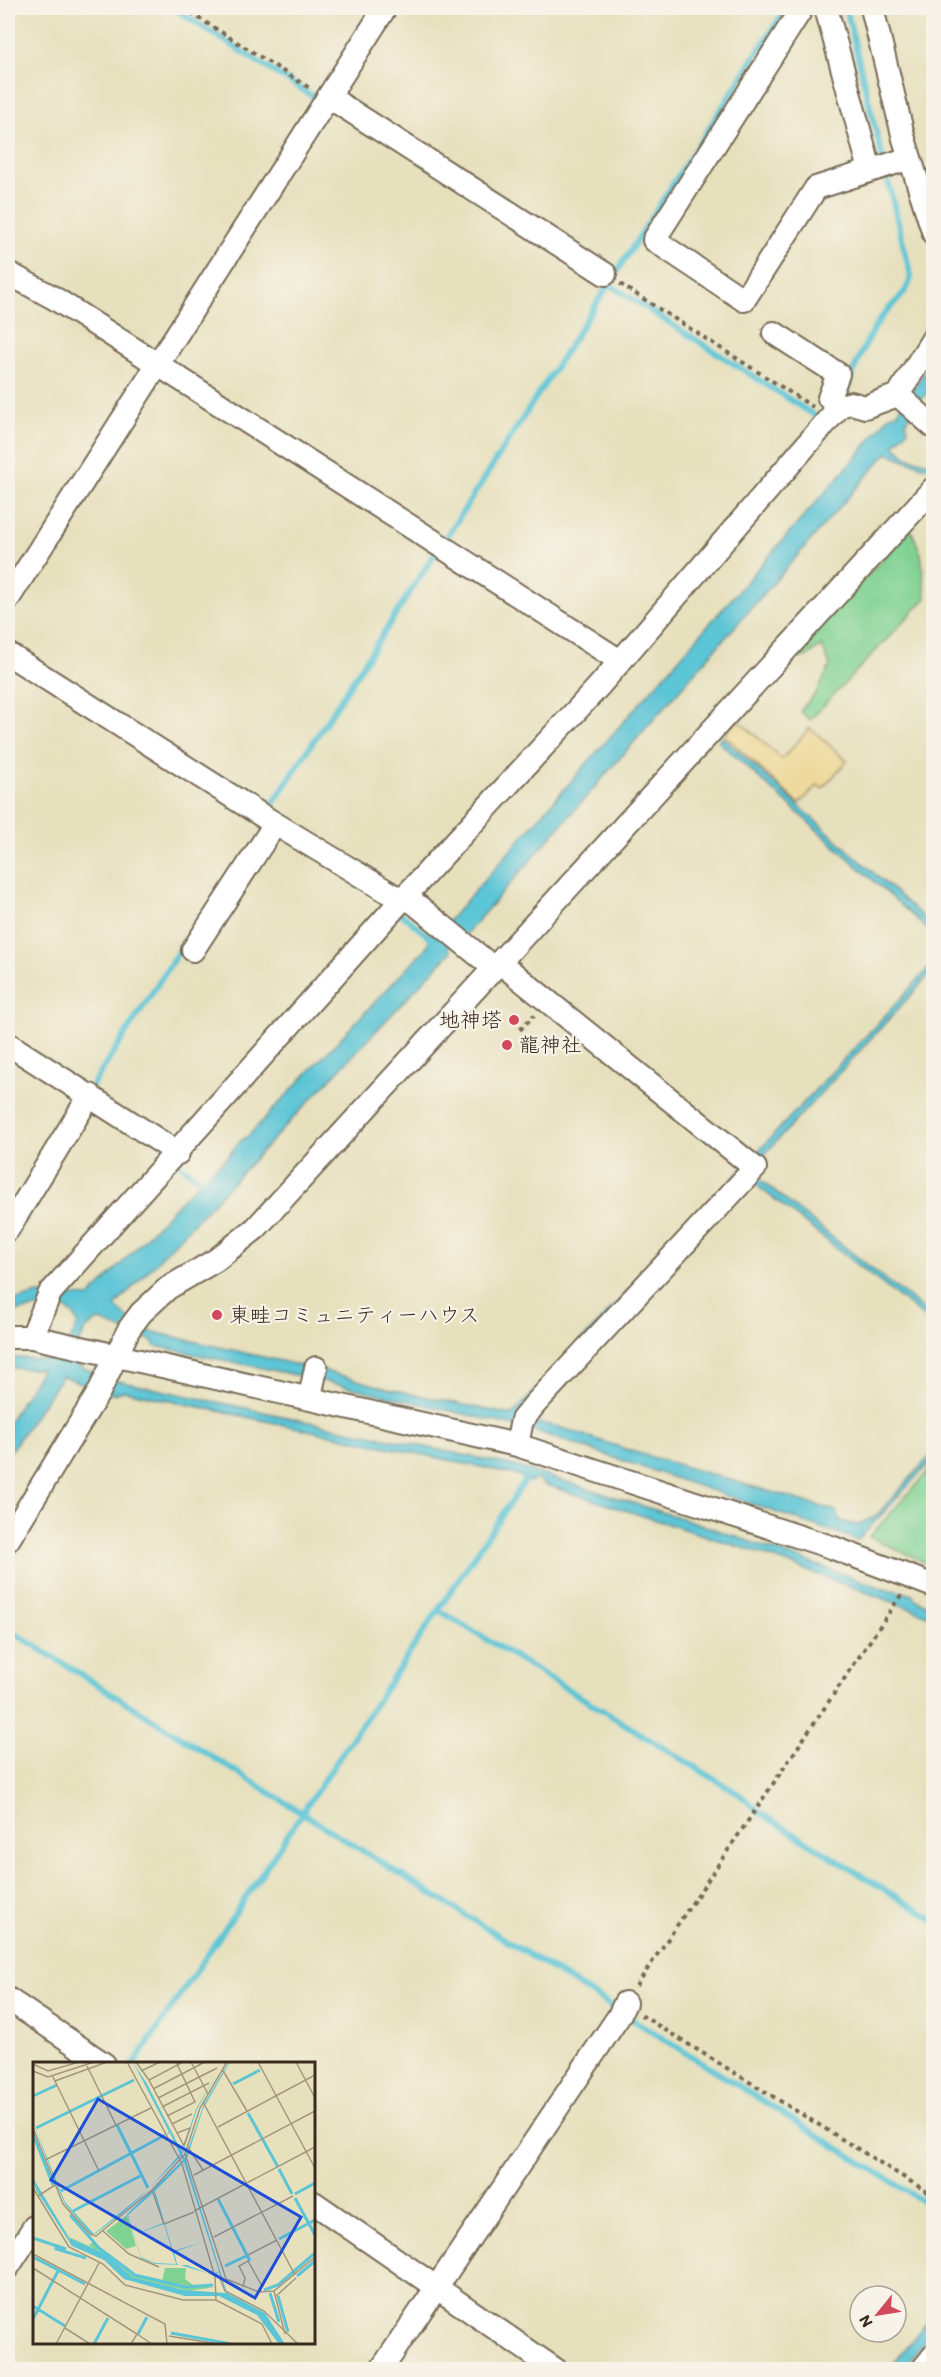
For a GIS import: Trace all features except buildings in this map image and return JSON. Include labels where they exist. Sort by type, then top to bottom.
[{"type":"street","points":[[8,599],[385,8]]},
{"type":"street","points":[[802,8],[654,240],[744,300],[816,188],[887,165]]},
{"type":"street","points":[[826,8],[887,165],[933,234]]},
{"type":"street","points":[[872,8],[887,165]]},
{"type":"street","points":[[328,98],[611,278]]},
{"type":"street","points":[[8,273],[54,298],[154,370],[441,546],[620,661]]},
{"type":"street","points":[[774,333],[838,374],[830,398],[836,412]]},
{"type":"street","points":[[32,1337],[47,1301],[398,905],[500,796],[620,661],[736,524],[836,412],[851,403],[865,407],[919,412],[933,337]]},
{"type":"street","points":[[8,1540],[103,1384],[133,1325],[154,1299],[179,1281],[223,1256],[256,1227],[933,488]]},
{"type":"street","points":[[8,654],[269,824],[393,896],[398,905]]},
{"type":"street","points":[[193,950],[269,824]]},
{"type":"street","points":[[398,905],[413,902],[452,934],[497,965],[750,1169],[520,1431]]},
{"type":"street","points":[[8,1044],[173,1157]]},
{"type":"street","points":[[8,1229],[87,1100]]},
{"type":"street","points":[[8,1337],[32,1337],[119,1356],[313,1383],[520,1431],[933,1586]]},
{"type":"street","points":[[8,1999],[101,2062]]},
{"type":"street","points":[[381,2370],[433,2288],[623,2009]]},
{"type":"street","points":[[315,2204],[433,2288],[556,2370]]},
{"type":"street","points":[[8,2267],[33,2229]]},
{"type":"street","points":[[922,2370],[933,2355]]},
{"type":"path","points":[[183,8],[328,98]]},
{"type":"path","points":[[611,278],[810,407],[836,412]]},
{"type":"path","points":[[520,1030],[536,1013]]},
{"type":"path","points":[[903,1593],[753,1812],[623,2009],[933,2196]]},
{"type":"green space","points":[[911,529],[921,554],[926,598],[810,720],[800,711],[816,693],[830,666],[822,646],[805,657],[800,657],[797,651]]},
{"type":"green space","points":[[933,1466],[933,1566],[869,1537]]},
{"type":"sand","points":[[738,720],[782,759],[810,728],[847,761],[822,789],[818,785],[799,804],[724,735]]},
{"type":"water","points":[[933,360],[933,390],[926,394],[906,421],[908,430],[894,445],[907,457],[933,464],[933,470],[887,453],[466,934],[448,944],[451,952],[115,1306],[140,1329],[325,1371],[389,1389],[512,1415],[933,964],[933,971],[752,1168],[759,1179],[933,1317],[933,1324],[755,1184],[688,1234],[535,1422],[559,1427],[638,1453],[836,1511],[841,1521],[857,1525],[875,1517],[933,1453],[933,1459],[858,1540],[532,1430],[310,1378],[155,1346],[152,1341],[98,1320],[85,1330],[72,1361],[100,1377],[515,1466],[694,1522],[891,1591],[913,1595],[915,1599],[933,1607],[933,1617],[762,1554],[543,1484],[539,1479],[528,1482],[520,1476],[490,1469],[125,1391],[111,1394],[62,1376],[8,1455],[8,1423],[42,1369],[8,1368],[8,1357],[56,1360],[61,1358],[78,1324],[74,1315],[58,1304],[8,1313],[8,1302],[38,1294],[89,1297],[173,1209],[247,1137],[428,946],[430,934],[434,931],[437,933],[452,917],[863,449],[890,415],[897,413]]},
{"type":"water","points":[[722,737],[933,926],[933,934],[718,741]]},
{"type":"water","points":[[933,2314],[933,2330],[903,2369],[889,2369]]},
{"type":"waterway","points":[[173,8],[317,99]]},
{"type":"waterway","points":[[444,541],[786,8]]},
{"type":"waterway","points":[[845,395],[869,338],[883,315],[906,289],[911,276],[846,8]]},
{"type":"waterway","points":[[607,283],[817,417]]},
{"type":"waterway","points":[[267,813],[438,549]]},
{"type":"waterway","points":[[398,911],[434,941]]},
{"type":"waterway","points":[[92,1086],[186,940]]},
{"type":"waterway","points":[[174,1160],[206,1185]]},
{"type":"waterway","points":[[135,2062],[528,1476]]},
{"type":"waterway","points":[[8,1558],[15,1545]]},
{"type":"waterway","points":[[440,1611],[739,1794],[762,1814],[934,1920]]},
{"type":"waterway","points":[[8,1629],[934,2208]]},
{"type":"place","name":"地神塔","points":[[514,1020]]},
{"type":"place","name":"龍神社","points":[[507,1045]]},
{"type":"place","name":"東畦コミュニティーハウス","points":[[217,1315]]}]
